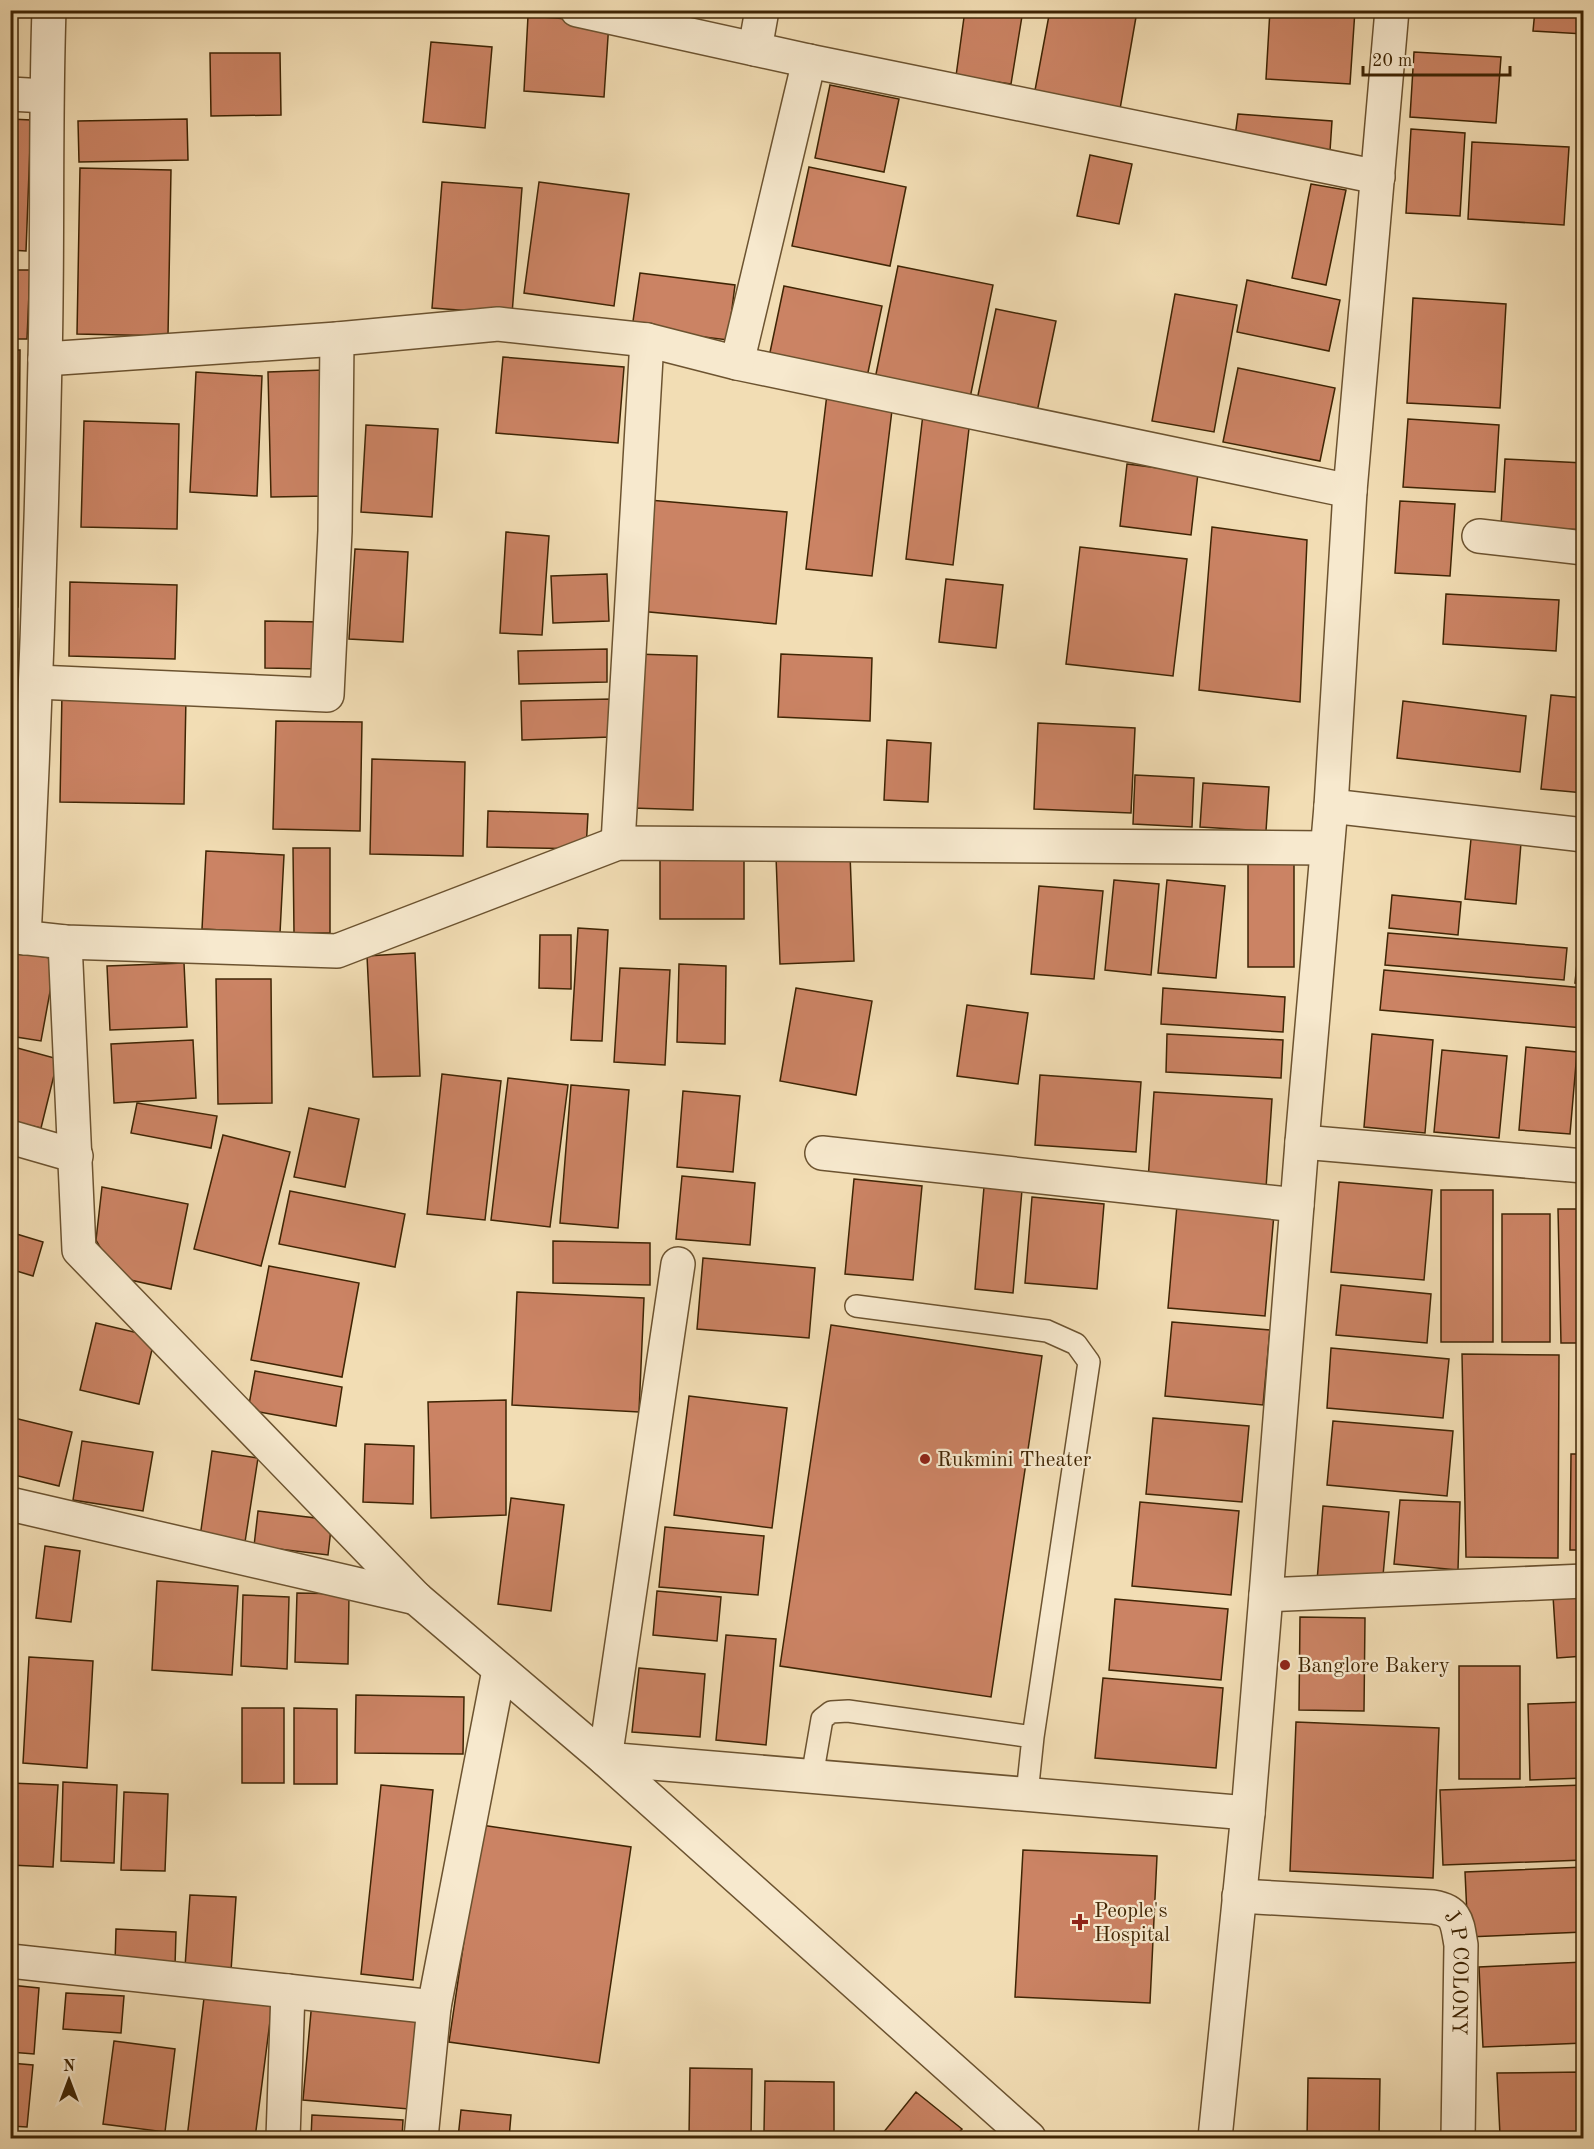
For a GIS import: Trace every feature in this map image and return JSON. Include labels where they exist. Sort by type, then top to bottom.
[{"type":"street","points":[[49,10],[46,96],[45,358],[28,662],[17,937],[65,942],[337,951],[618,843],[1327,848]]},
{"type":"street","points":[[577,10],[809,61],[1378,177]]},
{"type":"street","points":[[755,49],[762,10]]},
{"type":"street","points":[[1215,2139],[1248,1813],[1331,806],[1350,491],[1392,10]]},
{"type":"street","points":[[736,363],[809,61]]},
{"type":"street","points":[[10,94],[46,96]]},
{"type":"street","points":[[45,358],[337,339],[498,324],[646,340],[736,363],[1350,491]]},
{"type":"street","points":[[28,662],[327,695],[335,531],[337,339]]},
{"type":"street","points":[[618,843],[646,340]]},
{"type":"street","points":[[1479,536],[1584,548]]},
{"type":"street","points":[[1331,806],[1584,835]]},
{"type":"street","points":[[65,942],[79,1250],[416,1598],[605,1759],[1029,2139]]},
{"type":"street","points":[[10,1137],[76,1156]]},
{"type":"street","points":[[1302,1142],[1584,1166]]},
{"type":"street","points":[[822,1153],[1297,1205]]},
{"type":"street","points":[[605,1759],[678,1264]]},
{"type":"street","points":[[10,1504],[416,1598]]},
{"type":"street","points":[[1266,1594],[1584,1581]]},
{"type":"street","points":[[421,2139],[434,2007],[499,1670]]},
{"type":"street","points":[[605,1759],[1248,1813]]},
{"type":"street","name":"J P COLONY","points":[[1239,1896],[1433,1907],[1444,1909],[1456,1918],[1461,1945],[1458,2139]]},
{"type":"street","points":[[10,1961],[434,2007]]},
{"type":"street","points":[[283,2139],[288,1991]]},
{"type":"lane","points":[[856,1306],[1047,1331],[1076,1344],[1089,1362],[1033,1737],[1027,1794]]},
{"type":"lane","points":[[813,1776],[822,1719],[831,1712],[848,1711],[1033,1737]]},
{"type":"building","points":[[965,10],[1023,10],[1011,84],[956,76]]},
{"type":"building","points":[[1050,10],[1100,10],[1136,17],[1119,115],[1033,101]]},
{"type":"building","points":[[1270,10],[1355,10],[1350,84],[1266,79]]},
{"type":"building","points":[[1454,10],[1522,10],[1522,14]]},
{"type":"building","points":[[1535,10],[1584,10],[1584,34],[1533,31]]},
{"type":"building","points":[[528,16],[609,22],[604,97],[524,91]]},
{"type":"building","points":[[431,42],[492,47],[485,128],[423,122]]},
{"type":"building","points":[[1414,52],[1501,57],[1496,123],[1410,117]]},
{"type":"building","points":[[210,53],[280,53],[281,115],[211,116]]},
{"type":"building","points":[[830,85],[899,99],[884,172],[815,158]]},
{"type":"building","points":[[1238,114],[1332,121],[1330,151],[1234,144]]},
{"type":"building","points":[[10,119],[31,120],[26,251],[10,250]]},
{"type":"building","points":[[187,119],[188,160],[79,162],[78,121]]},
{"type":"building","points":[[1411,129],[1465,133],[1460,216],[1406,213]]},
{"type":"building","points":[[1472,142],[1569,147],[1564,225],[1468,219]]},
{"type":"building","points":[[1090,155],[1132,164],[1119,224],[1077,216]]},
{"type":"building","points":[[809,167],[906,187],[890,266],[792,246]]},
{"type":"building","points":[[80,168],[171,170],[168,336],[77,334]]},
{"type":"building","points":[[442,182],[522,188],[512,314],[432,308]]},
{"type":"building","points":[[539,182],[629,194],[614,306],[524,293]]},
{"type":"building","points":[[1311,184],[1346,190],[1326,285],[1292,278]]},
{"type":"building","points":[[898,266],[993,285],[970,398],[875,379]]},
{"type":"building","points":[[10,270],[30,270],[27,339],[10,339]]},
{"type":"building","points":[[640,273],[735,285],[728,340],[632,328]]},
{"type":"building","points":[[1247,280],[1340,300],[1329,351],[1237,332]]},
{"type":"building","points":[[784,286],[882,306],[867,377],[769,357]]},
{"type":"building","points":[[1175,294],[1237,305],[1214,432],[1152,421]]},
{"type":"building","points":[[1413,298],[1506,304],[1500,408],[1407,403]]},
{"type":"building","points":[[996,309],[1056,321],[1037,412],[977,400]]},
{"type":"building","points":[[10,350],[20,350],[18,607],[10,607]]},
{"type":"building","points":[[503,357],[624,367],[618,443],[496,433]]},
{"type":"building","points":[[1238,368],[1335,388],[1320,461],[1223,442]]},
{"type":"building","points":[[324,370],[328,496],[271,497],[268,372]]},
{"type":"building","points":[[196,372],[262,376],[257,496],[190,492]]},
{"type":"building","points":[[827,394],[893,402],[872,576],[806,569]]},
{"type":"building","points":[[923,414],[970,420],[953,565],[906,559]]},
{"type":"building","points":[[1408,419],[1499,425],[1495,492],[1403,487]]},
{"type":"building","points":[[84,421],[179,424],[177,529],[81,527]]},
{"type":"building","points":[[366,425],[438,429],[432,517],[361,512]]},
{"type":"building","points":[[1505,459],[1584,463],[1584,530],[1501,525]]},
{"type":"building","points":[[1127,464],[1198,473],[1191,535],[1120,526]]},
{"type":"building","points":[[649,500],[787,512],[776,624],[639,611]]},
{"type":"building","points":[[1400,501],[1455,504],[1450,576],[1395,573]]},
{"type":"building","points":[[1212,527],[1307,540],[1300,702],[1199,690]]},
{"type":"building","points":[[506,532],[549,536],[542,635],[500,633]]},
{"type":"building","points":[[1080,547],[1187,559],[1173,676],[1066,664]]},
{"type":"building","points":[[355,549],[408,552],[403,642],[349,639]]},
{"type":"building","points":[[607,574],[609,621],[553,623],[551,576]]},
{"type":"building","points":[[946,579],[1003,585],[996,648],[939,642]]},
{"type":"building","points":[[70,582],[177,585],[175,659],[69,656]]},
{"type":"building","points":[[1446,594],[1559,600],[1556,651],[1443,644]]},
{"type":"building","points":[[265,621],[321,622],[320,669],[265,668]]},
{"type":"building","points":[[607,649],[607,682],[519,684],[518,651]]},
{"type":"building","points":[[636,654],[697,656],[693,810],[632,808]]},
{"type":"building","points":[[781,654],[872,658],[870,721],[778,717]]},
{"type":"building","points":[[62,692],[186,696],[184,804],[60,802]]},
{"type":"building","points":[[1551,695],[1584,698],[1584,793],[1541,789]]},
{"type":"building","points":[[611,699],[611,737],[522,740],[521,701]]},
{"type":"building","points":[[1403,701],[1526,716],[1520,772],[1397,758]]},
{"type":"building","points":[[276,721],[362,722],[360,831],[273,829]]},
{"type":"building","points":[[1038,723],[1135,728],[1131,813],[1034,809]]},
{"type":"building","points":[[887,740],[931,743],[928,802],[884,800]]},
{"type":"building","points":[[372,759],[465,762],[463,856],[370,854]]},
{"type":"building","points":[[1135,775],[1194,778],[1192,827],[1133,824]]},
{"type":"building","points":[[1203,783],[1269,787],[1266,831],[1200,827]]},
{"type":"building","points":[[488,811],[588,814],[586,849],[487,847]]},
{"type":"building","points":[[1471,839],[1521,843],[1516,904],[1465,899]]},
{"type":"building","points":[[293,848],[330,848],[330,933],[294,933]]},
{"type":"building","points":[[206,851],[284,855],[280,933],[202,929]]},
{"type":"building","points":[[660,851],[744,851],[744,919],[660,919]]},
{"type":"building","points":[[850,854],[854,961],[780,964],[776,856]]},
{"type":"building","points":[[1248,860],[1294,860],[1294,967],[1248,967]]},
{"type":"building","points":[[1114,880],[1159,884],[1151,975],[1105,970]]},
{"type":"building","points":[[1167,880],[1225,886],[1216,978],[1158,973]]},
{"type":"building","points":[[1039,886],[1103,891],[1094,979],[1031,974]]},
{"type":"building","points":[[1584,894],[1584,984],[1575,983]]},
{"type":"building","points":[[1392,895],[1461,902],[1458,935],[1389,928]]},
{"type":"building","points":[[578,928],[608,930],[602,1041],[571,1040]]},
{"type":"building","points":[[1388,933],[1567,948],[1564,980],[1385,965]]},
{"type":"building","points":[[540,935],[571,935],[571,989],[539,988]]},
{"type":"building","points":[[10,951],[56,959],[41,1041],[10,1036]]},
{"type":"building","points":[[415,953],[420,1076],[373,1077],[367,956]]},
{"type":"building","points":[[184,963],[187,1027],[110,1030],[107,966]]},
{"type":"building","points":[[679,964],[726,966],[725,1044],[677,1042]]},
{"type":"building","points":[[620,968],[670,970],[665,1065],[614,1062]]},
{"type":"building","points":[[1384,970],[1584,988],[1583,1028],[1380,1010]]},
{"type":"building","points":[[216,979],[271,979],[272,1103],[218,1104]]},
{"type":"building","points":[[796,988],[872,1001],[856,1095],[780,1081]]},
{"type":"building","points":[[1163,988],[1285,997],[1283,1032],[1161,1024]]},
{"type":"building","points":[[967,1005],[1028,1013],[1018,1084],[957,1076]]},
{"type":"building","points":[[1167,1034],[1283,1040],[1281,1078],[1166,1072]]},
{"type":"building","points":[[1372,1034],[1433,1040],[1425,1133],[1364,1127]]},
{"type":"building","points":[[193,1040],[196,1098],[114,1103],[111,1044]]},
{"type":"building","points":[[10,1046],[58,1059],[41,1128],[10,1121]]},
{"type":"building","points":[[1526,1047],[1577,1052],[1570,1134],[1519,1130]]},
{"type":"building","points":[[1442,1050],[1507,1056],[1499,1138],[1434,1132]]},
{"type":"building","points":[[442,1074],[501,1081],[485,1220],[427,1214]]},
{"type":"building","points":[[1040,1075],[1141,1082],[1136,1152],[1035,1145]]},
{"type":"building","points":[[508,1078],[568,1085],[550,1227],[491,1220]]},
{"type":"building","points":[[571,1085],[629,1090],[618,1228],[560,1223]]},
{"type":"building","points":[[683,1091],[740,1096],[733,1172],[677,1167]]},
{"type":"building","points":[[1154,1092],[1272,1099],[1266,1188],[1148,1181]]},
{"type":"building","points":[[137,1103],[217,1116],[211,1148],[131,1133]]},
{"type":"building","points":[[309,1108],[359,1119],[345,1187],[294,1177]]},
{"type":"building","points":[[223,1135],[290,1152],[261,1266],[194,1249]]},
{"type":"building","points":[[682,1176],[755,1183],[750,1245],[676,1239]]},
{"type":"building","points":[[854,1179],[922,1186],[913,1280],[845,1274]]},
{"type":"building","points":[[1339,1182],[1432,1190],[1424,1280],[1331,1272]]},
{"type":"building","points":[[102,1187],[188,1204],[171,1289],[117,1277],[96,1240]]},
{"type":"building","points":[[984,1187],[1022,1190],[1013,1293],[975,1289]]},
{"type":"building","points":[[1441,1190],[1493,1190],[1493,1342],[1441,1342]]},
{"type":"building","points":[[290,1191],[405,1214],[395,1267],[279,1244]]},
{"type":"building","points":[[1032,1197],[1104,1204],[1097,1289],[1025,1283]]},
{"type":"building","points":[[1177,1205],[1274,1214],[1265,1316],[1168,1308]]},
{"type":"building","points":[[1558,1209],[1584,1209],[1584,1343],[1561,1343]]},
{"type":"building","points":[[1502,1214],[1550,1214],[1550,1342],[1502,1342]]},
{"type":"building","points":[[10,1232],[43,1242],[33,1276],[10,1269]]},
{"type":"building","points":[[553,1241],[650,1243],[650,1285],[553,1283]]},
{"type":"building","points":[[703,1258],[815,1268],[809,1338],[697,1329]]},
{"type":"building","points":[[269,1266],[359,1283],[342,1377],[251,1360]]},
{"type":"building","points":[[1341,1285],[1431,1294],[1427,1343],[1336,1335]]},
{"type":"building","points":[[517,1292],[644,1298],[639,1412],[512,1405]]},
{"type":"building","points":[[1172,1322],[1270,1330],[1263,1405],[1165,1396]]},
{"type":"building","points":[[96,1323],[155,1337],[139,1404],[80,1390]]},
{"type":"building","points":[[831,1325],[1042,1356],[991,1697],[780,1666]]},
{"type":"building","points":[[1331,1348],[1449,1359],[1443,1418],[1327,1408]]},
{"type":"building","points":[[1462,1354],[1559,1355],[1558,1558],[1466,1557]]},
{"type":"building","points":[[1580,1365],[1584,1365],[1584,1433],[1580,1433]]},
{"type":"building","points":[[255,1371],[342,1387],[336,1426],[248,1410]]},
{"type":"building","points":[[689,1396],[787,1408],[772,1528],[674,1515]]},
{"type":"building","points":[[506,1400],[506,1515],[431,1518],[428,1402]]},
{"type":"building","points":[[10,1417],[72,1432],[59,1486],[10,1474]]},
{"type":"building","points":[[1153,1418],[1249,1426],[1242,1502],[1146,1494]]},
{"type":"building","points":[[1333,1421],[1453,1431],[1447,1496],[1327,1485]]},
{"type":"building","points":[[82,1441],[153,1452],[143,1511],[73,1500]]},
{"type":"building","points":[[365,1444],[414,1446],[413,1504],[363,1502]]},
{"type":"building","points":[[212,1451],[258,1458],[245,1542],[200,1537]]},
{"type":"building","points":[[1571,1454],[1584,1454],[1584,1550],[1570,1550]]},
{"type":"building","points":[[511,1498],[564,1505],[551,1611],[498,1604]]},
{"type":"building","points":[[1400,1500],[1460,1502],[1458,1570],[1394,1564]]},
{"type":"building","points":[[1140,1502],[1239,1511],[1231,1595],[1132,1586]]},
{"type":"building","points":[[1323,1506],[1389,1512],[1382,1586],[1317,1581]]},
{"type":"building","points":[[258,1511],[332,1520],[328,1555],[254,1546]]},
{"type":"building","points":[[665,1527],[764,1536],[758,1595],[659,1587]]},
{"type":"building","points":[[45,1546],[80,1551],[71,1622],[36,1618]]},
{"type":"building","points":[[157,1581],[238,1586],[232,1675],[152,1670]]},
{"type":"building","points":[[657,1591],[721,1597],[717,1641],[653,1635]]},
{"type":"building","points":[[297,1593],[349,1594],[348,1664],[295,1662]]},
{"type":"building","points":[[1584,1594],[1584,1656],[1557,1658],[1553,1596]]},
{"type":"building","points":[[243,1595],[289,1597],[287,1669],[241,1666]]},
{"type":"building","points":[[1115,1599],[1228,1609],[1221,1680],[1109,1670]]},
{"type":"building","points":[[1300,1617],[1365,1618],[1364,1711],[1299,1710]]},
{"type":"building","points":[[726,1635],[776,1639],[766,1745],[716,1740]]},
{"type":"building","points":[[29,1657],[93,1661],[87,1768],[23,1763]]},
{"type":"building","points":[[1459,1666],[1520,1666],[1520,1779],[1459,1779]]},
{"type":"building","points":[[639,1668],[705,1674],[700,1737],[632,1732]]},
{"type":"building","points":[[1103,1678],[1223,1688],[1216,1768],[1095,1758]]},
{"type":"building","points":[[356,1695],[464,1697],[463,1754],[355,1753]]},
{"type":"building","points":[[1584,1702],[1584,1778],[1530,1780],[1528,1704]]},
{"type":"building","points":[[242,1708],[284,1708],[284,1783],[242,1783]]},
{"type":"building","points":[[294,1708],[337,1709],[337,1784],[294,1784]]},
{"type":"building","points":[[1296,1722],[1439,1728],[1433,1878],[1290,1871]]},
{"type":"building","points":[[63,1782],[117,1785],[114,1863],[61,1861]]},
{"type":"building","points":[[10,1783],[58,1785],[53,1867],[10,1865]]},
{"type":"building","points":[[381,1785],[433,1790],[413,1980],[361,1974]]},
{"type":"building","points":[[1584,1785],[1584,1860],[1443,1865],[1440,1790]]},
{"type":"building","points":[[124,1792],[168,1794],[165,1871],[121,1870]]},
{"type":"building","points":[[481,1825],[631,1847],[599,2063],[449,2042]]},
{"type":"building","points":[[1023,1850],[1157,1856],[1150,2003],[1015,1997]]},
{"type":"building","points":[[1584,1867],[1584,1932],[1468,1937],[1465,1872]]},
{"type":"building","points":[[190,1895],[236,1897],[231,1971],[185,1967]]},
{"type":"building","points":[[116,1929],[176,1932],[175,1966],[115,1963]]},
{"type":"building","points":[[1584,1962],[1584,2043],[1483,2047],[1479,1967]]},
{"type":"building","points":[[10,1985],[39,1988],[34,2054],[10,2052]]},
{"type":"building","points":[[66,1993],[124,1996],[121,2033],[63,2029]]},
{"type":"building","points":[[204,1998],[272,2006],[255,2138],[187,2138]]},
{"type":"building","points":[[312,2001],[419,2011],[409,2109],[303,2100]]},
{"type":"building","points":[[114,2041],[175,2049],[165,2132],[103,2124]]},
{"type":"building","points":[[10,2063],[33,2065],[27,2127],[10,2126]]},
{"type":"building","points":[[690,2068],[752,2069],[751,2138],[689,2137]]},
{"type":"building","points":[[1584,2072],[1584,2135],[1500,2135],[1497,2073]]},
{"type":"building","points":[[1308,2078],[1380,2079],[1379,2138],[1307,2138]]},
{"type":"building","points":[[765,2081],[834,2082],[834,2132],[764,2131]]},
{"type":"building","points":[[916,2092],[962,2129],[954,2138],[879,2138]]},
{"type":"building","points":[[461,2110],[511,2115],[509,2138],[458,2138]]},
{"type":"building","points":[[312,2115],[403,2120],[402,2138],[311,2138]]},
{"type":"building","points":[[41,2132],[138,2138],[40,2138]]},
{"type":"place","name":"Rukmini Theater","points":[[925,1459]]},
{"type":"place","name":"Banglore Bakery","points":[[1285,1665]]},
{"type":"place","name":"People's Hospital","points":[[1080,1922]]}]
